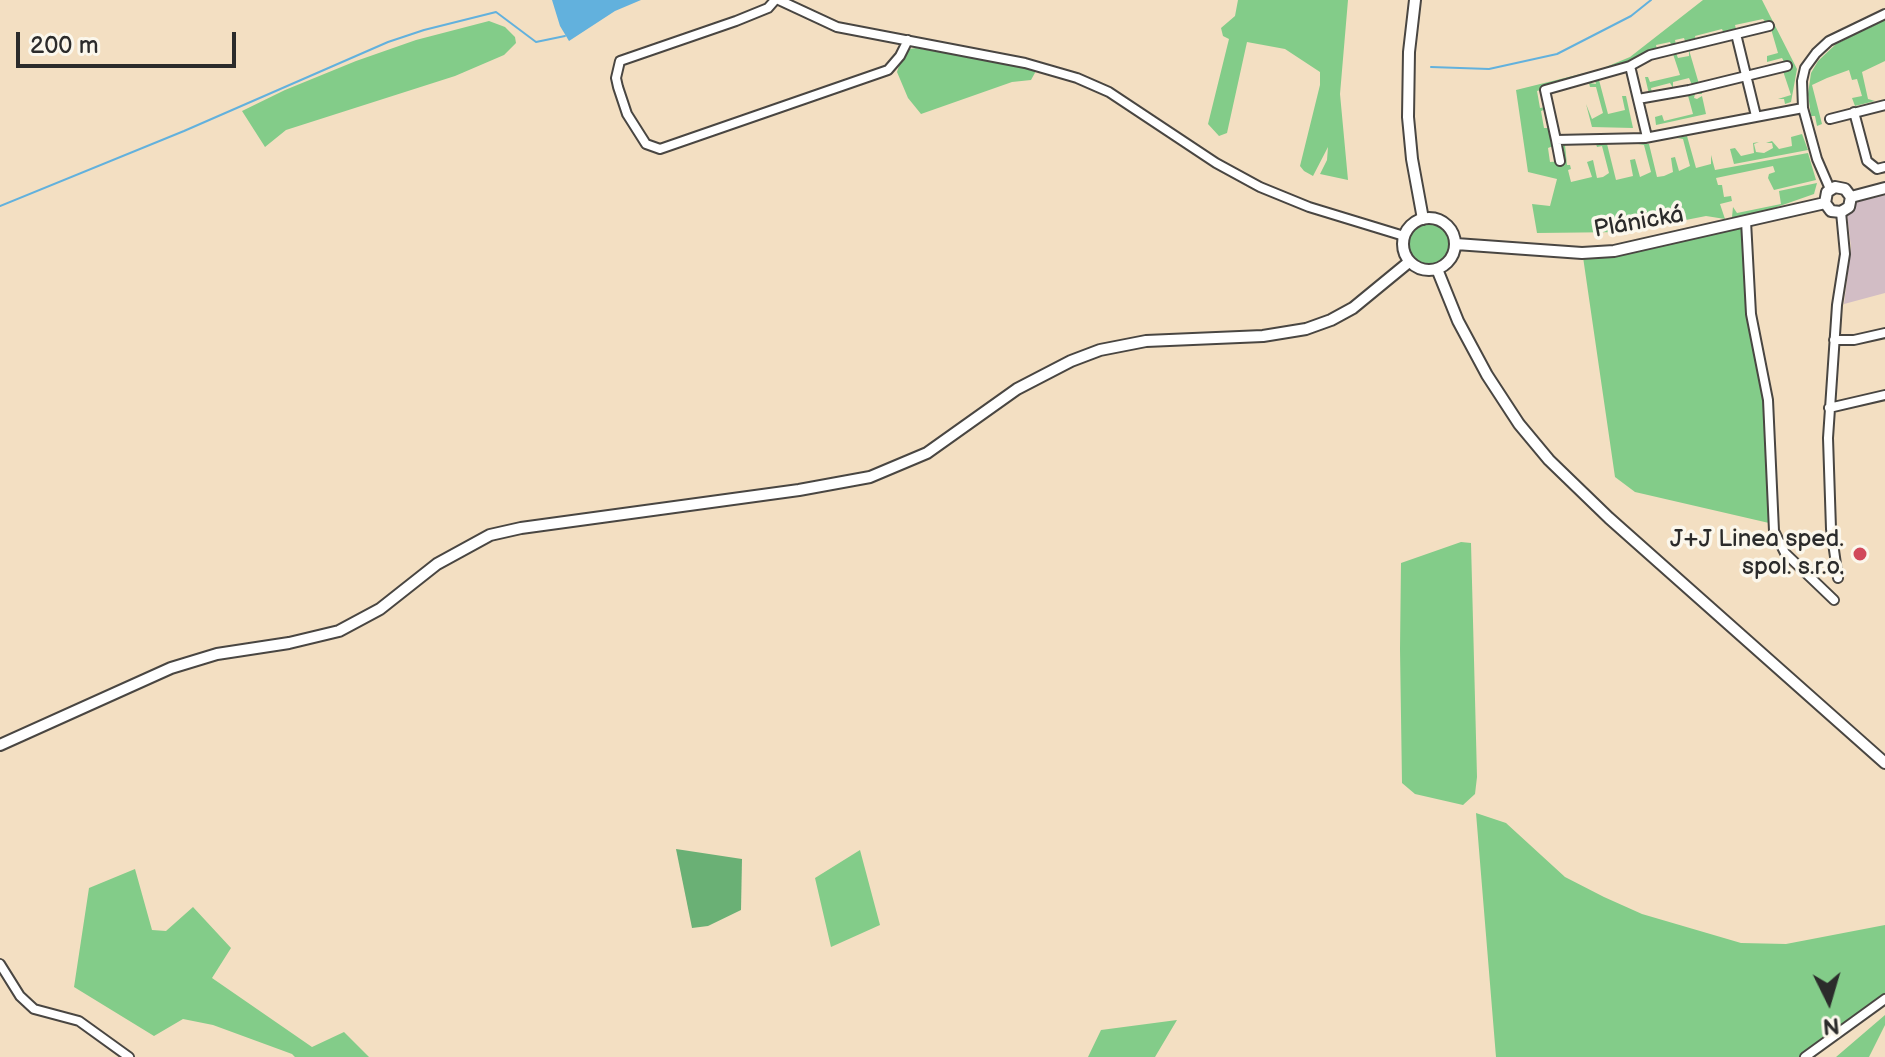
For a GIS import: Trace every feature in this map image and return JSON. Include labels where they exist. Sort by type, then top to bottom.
[{"type":"main road","points":[[1415,0],[1408,101],[1412,159],[1423,219]]},
{"type":"main road","points":[[1840,187],[1851,197],[1849,207],[1841,212],[1831,211],[1825,203],[1825,195],[1830,189],[1840,187]]},
{"type":"main road","points":[[1851,197],[1885,188]]},
{"type":"main road","name":"Plánická","points":[[1456,244],[1599,252],[1635,248],[1825,203]]},
{"type":"main road","points":[[1423,219],[1437,219],[1453,233],[1456,244],[1451,260],[1437,269],[1421,269],[1409,262],[1403,249],[1404,236],[1411,225],[1423,219]]},
{"type":"main road","points":[[0,745],[171,668],[217,654],[289,643],[339,631],[380,609],[437,564],[490,535],[870,477],[927,453],[1037,377],[1100,350],[1161,339],[1290,333],[1339,316],[1366,299],[1409,262]]},
{"type":"main road","points":[[1437,269],[1458,321],[1481,365],[1509,409],[1549,460],[1591,502],[1885,763]]},
{"type":"street","points":[[908,40],[888,70],[660,149],[646,144],[623,103],[616,78],[620,61],[736,21],[768,8],[777,0],[837,27],[908,40],[1025,63],[1077,78],[1109,92],[1216,163],[1260,187],[1309,207],[1404,236]]},
{"type":"street","points":[[1830,189],[1817,159],[1803,108],[1805,68],[1816,53],[1836,36],[1885,14]]},
{"type":"street","points":[[1560,161],[1545,90],[1630,66],[1650,55],[1769,26]]},
{"type":"street","points":[[1736,34],[1756,116]]},
{"type":"street","points":[[1630,66],[1647,137]]},
{"type":"street","points":[[1638,99],[1787,66]]},
{"type":"street","points":[[1830,119],[1885,105]]},
{"type":"street","points":[[1556,140],[1647,137],[1803,108]]},
{"type":"street","points":[[1854,112],[1868,162],[1877,169],[1885,167]]},
{"type":"street","points":[[1838,578],[1831,529],[1829,408],[1845,254],[1841,212]]},
{"type":"street","points":[[1746,221],[1751,314],[1768,400],[1774,531],[1785,553],[1834,600]]},
{"type":"street","points":[[1834,340],[1854,340],[1885,333]]},
{"type":"street","points":[[1829,408],[1885,395]]},
{"type":"street","points":[[0,964],[20,996],[34,1009],[79,1021],[129,1057]]},
{"type":"street","points":[[1805,1057],[1885,999]]},
{"type":"shaded area","points":[[1885,195],[1885,293],[1844,304],[1851,247],[1847,214],[1857,201]]},
{"type":"green space","points":[[1238,0],[1348,0],[1340,94],[1348,180],[1320,174],[1327,160],[1328,147],[1313,176],[1300,166],[1320,85],[1320,72],[1285,49],[1247,42],[1227,133],[1219,136],[1208,124],[1229,39],[1223,36],[1221,28],[1235,16]]},
{"type":"green space","points":[[1703,0],[1762,0],[1797,69],[1791,102],[1785,104],[1784,99],[1778,99],[1791,95],[1783,71],[1788,69],[1782,58],[1767,62],[1767,56],[1778,53],[1771,29],[1763,19],[1735,25],[1736,29],[1728,33],[1724,34],[1722,29],[1695,36],[1696,41],[1686,44],[1684,38],[1675,40],[1676,45],[1672,47],[1670,42],[1656,45],[1657,50],[1636,60],[1537,91],[1540,108],[1546,107],[1541,111],[1544,128],[1550,128],[1553,146],[1548,148],[1550,162],[1563,161],[1561,145],[1565,145],[1571,182],[1592,177],[1587,162],[1593,160],[1597,178],[1603,177],[1609,173],[1602,146],[1597,147],[1596,144],[1607,144],[1616,180],[1633,176],[1630,160],[1635,159],[1640,177],[1651,172],[1644,145],[1638,144],[1649,144],[1657,177],[1664,176],[1673,172],[1671,158],[1675,157],[1679,171],[1690,166],[1683,139],[1677,138],[1687,136],[1696,168],[1711,164],[1711,155],[1715,170],[1808,153],[1816,180],[1774,190],[1768,178],[1775,172],[1773,166],[1716,178],[1718,185],[1722,185],[1724,197],[1731,196],[1732,201],[1720,204],[1725,219],[1706,216],[1625,232],[1537,233],[1532,204],[1550,206],[1557,179],[1528,172],[1516,90],[1601,69],[1630,57]]},
{"type":"green space","points":[[1885,20],[1885,61],[1862,72],[1868,99],[1875,101],[1855,106],[1852,98],[1862,96],[1857,79],[1852,80],[1849,70],[1827,78],[1812,85],[1822,124],[1817,126],[1815,116],[1811,116],[1808,94],[1811,73],[1818,61],[1836,44]]},
{"type":"green space","points":[[489,21],[505,27],[515,37],[516,43],[504,55],[455,76],[286,130],[265,147],[242,111],[356,61],[416,40]]},
{"type":"green space","points":[[909,49],[1036,71],[1031,80],[1012,82],[921,114],[908,98],[897,72],[902,56]]},
{"type":"green space","points":[[1689,50],[1699,84],[1692,85],[1689,78],[1673,82],[1673,88],[1670,83],[1651,88],[1652,93],[1649,94],[1645,77],[1650,82],[1680,75],[1673,54],[1676,53],[1678,58],[1689,56]]},
{"type":"green space","points":[[1599,80],[1608,114],[1625,110],[1622,96],[1626,96],[1633,128],[1592,127],[1586,104],[1592,119],[1603,113],[1596,87],[1590,87],[1589,83],[1596,84],[1595,81]]},
{"type":"green space","points":[[1701,89],[1702,94],[1695,94],[1694,98],[1702,96],[1706,114],[1656,125],[1655,117],[1662,115],[1664,121],[1693,114],[1687,92]]},
{"type":"green space","points":[[1802,134],[1808,150],[1734,164],[1730,149],[1735,148],[1741,156],[1754,153],[1753,143],[1759,142],[1754,144],[1756,152],[1764,153],[1773,148],[1772,143],[1766,143],[1772,141],[1779,149],[1792,146],[1791,137]]},
{"type":"green space","points":[[1817,183],[1814,194],[1774,208],[1774,212],[1736,220],[1732,217],[1733,207],[1737,213],[1781,204],[1779,191]]},
{"type":"green space","points":[[1429,224],[1443,230],[1449,244],[1443,258],[1429,264],[1415,258],[1409,244],[1415,230]]},
{"type":"green space","points":[[1742,225],[1749,327],[1762,379],[1767,432],[1769,523],[1635,492],[1615,477],[1583,257],[1624,255]]},
{"type":"green space","points":[[1461,542],[1471,543],[1477,777],[1475,794],[1463,805],[1415,794],[1402,783],[1400,649],[1401,563]]},
{"type":"green space","points":[[1476,813],[1506,823],[1565,877],[1604,897],[1642,914],[1741,943],[1786,944],[1885,925],[1885,995],[1800,1057],[1496,1057]]},
{"type":"green space","points":[[676,849],[742,859],[741,910],[708,926],[692,928]]},
{"type":"green space","points":[[860,850],[880,925],[831,947],[815,878]]},
{"type":"green space","points":[[135,869],[152,930],[166,931],[193,907],[231,948],[212,978],[312,1047],[344,1032],[369,1057],[295,1057],[213,1025],[183,1019],[154,1036],[74,987],[89,888]]},
{"type":"green space","points":[[1885,1015],[1885,1025],[1869,1057],[1836,1057]]},
{"type":"green space","points":[[1177,1020],[1155,1057],[1088,1057],[1101,1030]]},
{"type":"water","points":[[552,0],[641,0],[615,11],[569,41],[560,26]]},
{"type":"waterway","points":[[1431,67],[1489,69],[1557,54],[1631,16],[1651,0]]},
{"type":"waterway","points":[[0,206],[184,131],[388,42],[424,30],[496,12],[536,42],[565,36]]},
{"type":"place","name":"J+J Linea sped. spol. s.r.o.","points":[[1860,554]]}]
